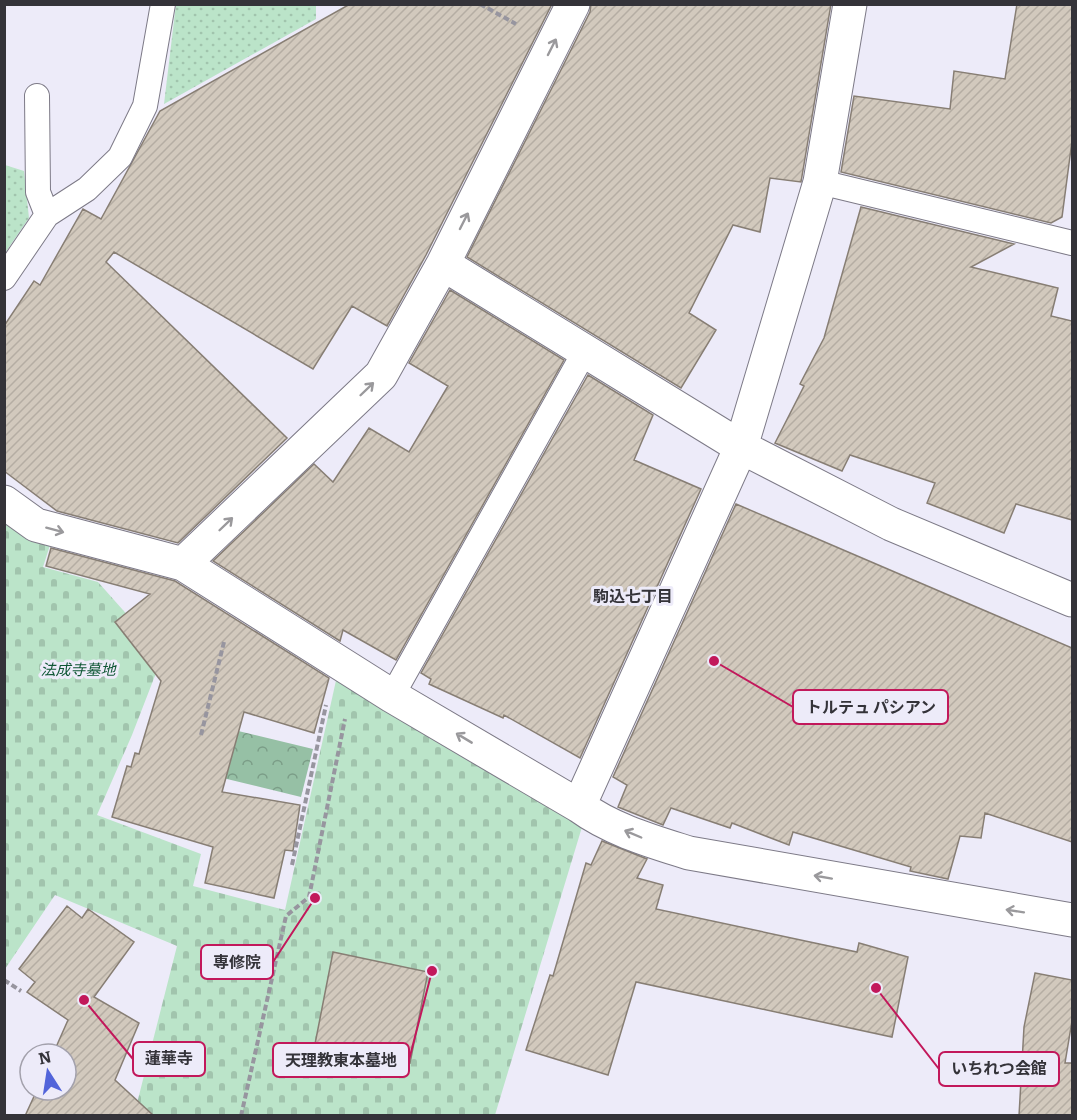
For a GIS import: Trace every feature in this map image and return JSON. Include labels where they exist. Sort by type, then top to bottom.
[{"type":"street","points":[[183,564],[381,375],[443,264],[573,4]]},
{"type":"street","points":[[579,806],[741,447],[820,182],[850,4]]},
{"type":"street","points":[[443,264],[741,447],[891,524],[1072,600]]},
{"type":"street","points":[[4,502],[36,525],[183,564],[392,696],[579,806],[596,819],[645,839],[689,853],[1072,920]]},
{"type":"lane","points":[[4,278],[46,215],[87,189],[120,157],[145,106],[163,4]]},
{"type":"lane","points":[[37,96],[38,192],[46,215]]},
{"type":"lane","points":[[820,182],[1072,243]]},
{"type":"lane","points":[[392,696],[585,351]]},
{"type":"path","points":[[201,735],[235,597]]},
{"type":"path","points":[[292,865],[335,660]]},
{"type":"path","points":[[241,1116],[286,916],[309,897],[346,716]]},
{"type":"path","points":[[4,980],[21,991]]},
{"type":"green space","points":[[176,4],[316,5],[316,19],[164,104]]},
{"type":"green space","points":[[5,165],[24,171],[29,218],[5,253]]},
{"type":"green space","name":"法成寺墓地","points":[[4,522],[51,542],[43,567],[98,582],[163,655],[132,735],[97,815],[201,854],[193,886],[285,910],[337,676],[582,827],[495,1115],[134,1115],[177,946],[55,895],[5,969]]},
{"type":"green space","points":[[209,724],[313,749],[301,797],[198,772]]},
{"type":"building","points":[[350,4],[552,4],[426,255],[387,326],[352,306],[313,369],[114,252],[106,262],[287,438],[178,543],[57,511],[4,471],[4,326],[34,281],[40,285],[83,209],[101,219],[160,111]]},
{"type":"building","points":[[591,4],[831,4],[801,182],[770,178],[760,232],[733,225],[689,313],[716,330],[681,388],[467,257],[590,12]]},
{"type":"building","points":[[1017,4],[1072,4],[1072,141],[1062,217],[1051,223],[841,172],[854,96],[950,109],[954,71],[1005,79]]},
{"type":"building","points":[[861,207],[1014,244],[971,267],[1058,288],[1051,316],[1072,321],[1072,520],[1016,504],[1004,533],[927,503],[935,483],[850,455],[842,471],[775,443],[804,386],[800,384],[824,338]]},
{"type":"building","points":[[450,290],[564,360],[396,660],[343,630],[340,641],[213,561],[314,464],[333,482],[369,428],[409,452],[448,386],[409,363]]},
{"type":"building","points":[[588,375],[653,415],[634,460],[701,489],[580,758],[504,715],[503,718],[429,684],[431,679],[421,673]]},
{"type":"building","points":[[736,504],[1072,648],[1072,842],[985,813],[981,838],[960,836],[948,879],[910,871],[911,867],[793,832],[789,845],[732,823],[730,828],[671,808],[663,825],[618,807],[627,785],[613,777]]},
{"type":"building","points":[[51,548],[175,581],[329,678],[314,733],[244,712],[222,792],[300,805],[293,851],[285,850],[274,898],[205,883],[213,847],[112,817],[127,766],[131,767],[135,753],[139,754],[161,681],[115,622],[150,594],[46,566]]},
{"type":"building","points":[[602,841],[647,859],[637,878],[663,885],[656,909],[857,952],[859,943],[908,957],[892,1037],[636,982],[608,1075],[526,1050],[550,975],[553,976],[586,863],[591,865]]},
{"type":"building","points":[[67,906],[82,918],[88,909],[134,942],[94,997],[139,1023],[115,1080],[154,1116],[25,1116],[31,1102],[78,1102],[78,1042],[58,1042],[68,1020],[27,992],[35,982],[19,969]]},
{"type":"building","points":[[333,952],[428,972],[410,1063],[315,1044]]},
{"type":"building","points":[[1035,973],[1072,980],[1072,1021],[1065,1063],[1072,1063],[1072,1116],[1019,1116],[1024,1027]]},
{"type":"place","name":"トルテュ パシアン","points":[[714,661]]},
{"type":"place","name":"専修院","points":[[315,898]]},
{"type":"place","name":"天理教東本墓地","points":[[432,971]]},
{"type":"place","name":"いちれつ会館","points":[[876,988]]},
{"type":"place","name":"蓮華寺","points":[[84,1000]]},
{"type":"district","name":"駒込七丁目","points":[[633,596]]}]
